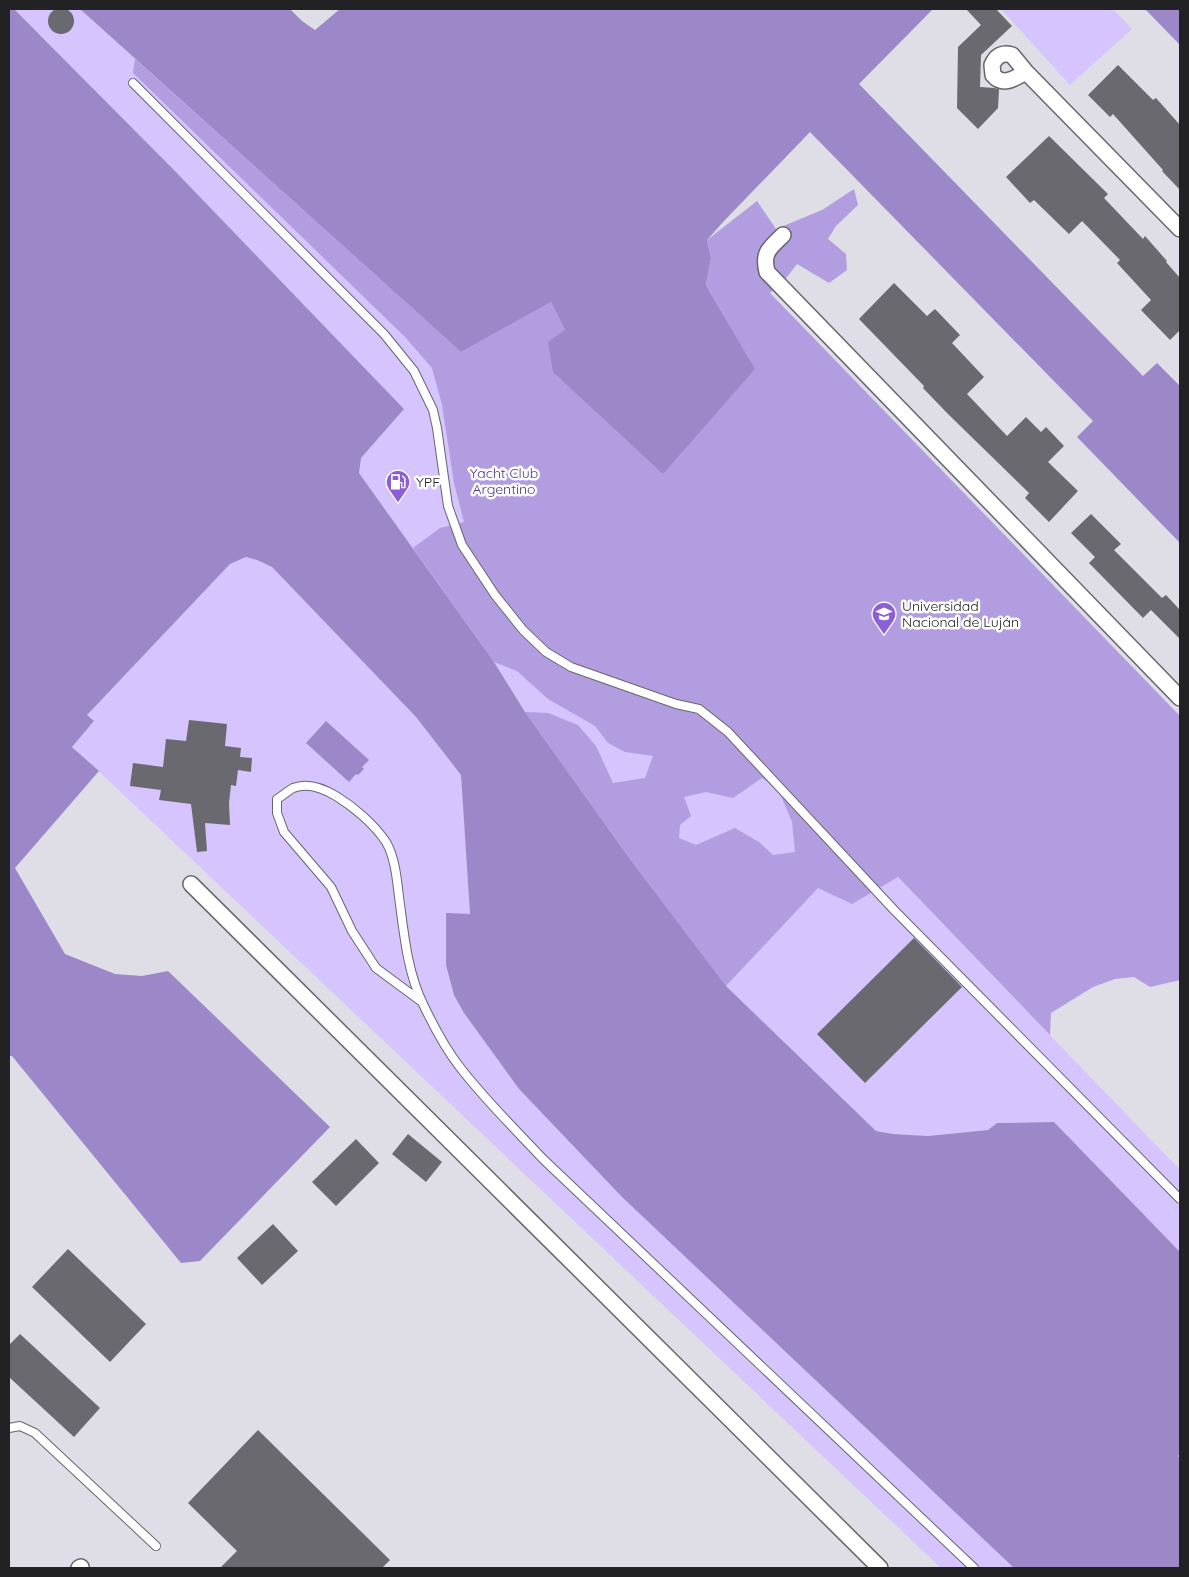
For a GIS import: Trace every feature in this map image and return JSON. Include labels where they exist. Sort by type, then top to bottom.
[{"type":"street","points":[[1026,72],[1180,229]]},
{"type":"street","points":[[783,235],[766,252],[764,261],[767,272],[1180,698]]},
{"type":"street","points":[[191,884],[880,1568]]},
{"type":"lane","points":[[133,83],[384,334],[414,371],[433,410],[448,506],[462,545],[494,595],[522,630],[546,652],[571,666],[676,704],[699,709],[728,732],[895,911],[1180,1199]]},
{"type":"lane","points":[[422,1002],[376,968],[352,931],[331,887],[284,832],[276,813],[277,799],[293,788],[314,786],[331,793],[352,806],[386,842],[397,880],[407,956],[414,983],[434,1026],[458,1065],[485,1097],[543,1159],[974,1568]]},
{"type":"lane","points":[[9,1428],[20,1426],[35,1433],[156,1546]]},
{"type":"green space","name":"Yacht Club Argentino","points":[[14,9],[80,9],[135,59],[551,302],[565,330],[553,372],[663,474],[589,557],[1180,1170],[1180,1252],[1054,1122],[997,1123],[988,1130],[928,1136],[876,1131],[726,986],[696,948],[525,712],[494,662],[359,473],[360,458],[404,409],[174,170]]},
{"type":"green space","points":[[1001,9],[1113,9],[1132,29],[1070,85]]},
{"type":"green space","points":[[135,59],[461,352],[551,302],[565,330],[710,293],[706,284],[711,258],[707,240],[757,201],[776,229],[822,210],[854,189],[858,205],[836,226],[828,239],[846,254],[847,270],[829,283],[797,264],[787,277],[770,293],[1180,716],[1180,980],[1150,987],[1134,977],[1115,979],[1093,987],[1051,1013],[1050,1035],[898,877],[852,904],[818,888],[726,986],[630,859],[525,712],[548,713],[578,725],[596,746],[613,783],[645,778],[653,756],[625,752],[608,743],[595,726],[548,699],[517,671],[494,662],[413,548],[440,528],[464,522],[454,483],[442,405],[432,368],[405,337],[133,73]],"holes":[[[762,778],[778,789],[792,822],[795,852],[773,855],[759,842],[735,828],[696,845],[679,838],[680,825],[691,816],[684,797],[706,792],[733,798]]]},
{"type":"green space","points":[[246,557],[272,567],[416,717],[461,775],[470,914],[464,1013],[519,1089],[622,1197],[1014,1568],[941,1568],[72,746],[94,722],[86,715],[230,564]]},
{"type":"shaded area","points":[[9,9],[14,9],[174,170],[404,409],[361,458],[359,473],[494,662],[525,712],[630,859],[726,986],[876,1131],[928,1136],[988,1130],[997,1123],[1054,1122],[1180,1252],[1180,1454],[1178,1456],[1180,1458],[1180,1568],[1014,1568],[622,1197],[519,1089],[464,1013],[454,995],[446,965],[446,913],[470,914],[461,775],[416,717],[272,567],[257,560],[246,557],[230,564],[87,715],[94,721],[72,747],[99,771],[15,868],[65,954],[115,974],[142,976],[168,971],[330,1127],[200,1261],[181,1263],[12,1056],[9,1056]]},
{"type":"shaded area","points":[[80,9],[290,9],[315,30],[340,9],[933,9],[859,84],[1143,376],[1157,363],[1180,386],[1180,543],[1077,437],[1093,421],[810,132],[707,240],[711,258],[706,284],[755,369],[663,474],[553,372],[548,342],[565,330],[551,302],[461,352]]},
{"type":"shaded area","points":[[1145,9],[1180,9],[1180,45]]},
{"type":"shaded area","points":[[326,721],[369,760],[362,767],[364,769],[349,782],[306,743]]},
{"type":"building","points":[[61,8],[70,12],[74,21],[70,30],[61,34],[52,30],[48,21],[52,12]]},
{"type":"building","points":[[966,9],[996,9],[1012,26],[981,55],[980,87],[999,89],[998,108],[978,129],[957,108],[958,47],[981,25]]},
{"type":"building","points":[[1118,65],[1153,100],[1156,98],[1180,125],[1180,190],[1113,114],[1110,117],[1088,95]]},
{"type":"building","points":[[1049,136],[1108,194],[1104,198],[1143,239],[1145,236],[1180,278],[1180,330],[1170,340],[1141,310],[1151,300],[1117,263],[1120,260],[1082,221],[1069,234],[1034,200],[1030,203],[1006,177]]},
{"type":"building","points":[[894,283],[927,316],[935,309],[960,335],[952,343],[984,377],[967,394],[1007,436],[1026,417],[1041,432],[1046,427],[1064,446],[1048,462],[1078,491],[1049,522],[1025,498],[1029,493],[947,413],[923,388],[924,386],[859,319]]},
{"type":"building","points":[[1091,514],[1121,544],[1114,550],[1162,598],[1166,595],[1180,610],[1180,639],[1151,610],[1143,618],[1089,563],[1095,557],[1071,533]]},
{"type":"building","points":[[189,720],[227,724],[225,746],[241,748],[240,757],[252,758],[251,772],[238,770],[236,786],[231,785],[229,803],[230,825],[205,823],[207,851],[197,852],[191,804],[159,800],[161,790],[130,786],[133,763],[163,767],[166,739],[186,741]]},
{"type":"building","points":[[914,938],[962,987],[865,1083],[817,1034]]},
{"type":"building","points":[[408,1134],[442,1162],[426,1182],[392,1154]]},
{"type":"building","points":[[356,1139],[379,1163],[336,1206],[312,1182]]},
{"type":"building","points":[[273,1224],[298,1251],[262,1285],[237,1258]]},
{"type":"building","points":[[68,1249],[146,1324],[110,1362],[32,1287]]},
{"type":"building","points":[[20,1334],[100,1408],[74,1437],[9,1377],[9,1345]]},
{"type":"building","points":[[258,1430],[390,1560],[382,1568],[220,1568],[237,1551],[188,1503]]},
{"type":"place","name":"YPF","points":[[398,503]]},
{"type":"place","name":"Universidad Nacional de Luján","points":[[884,635]]}]
